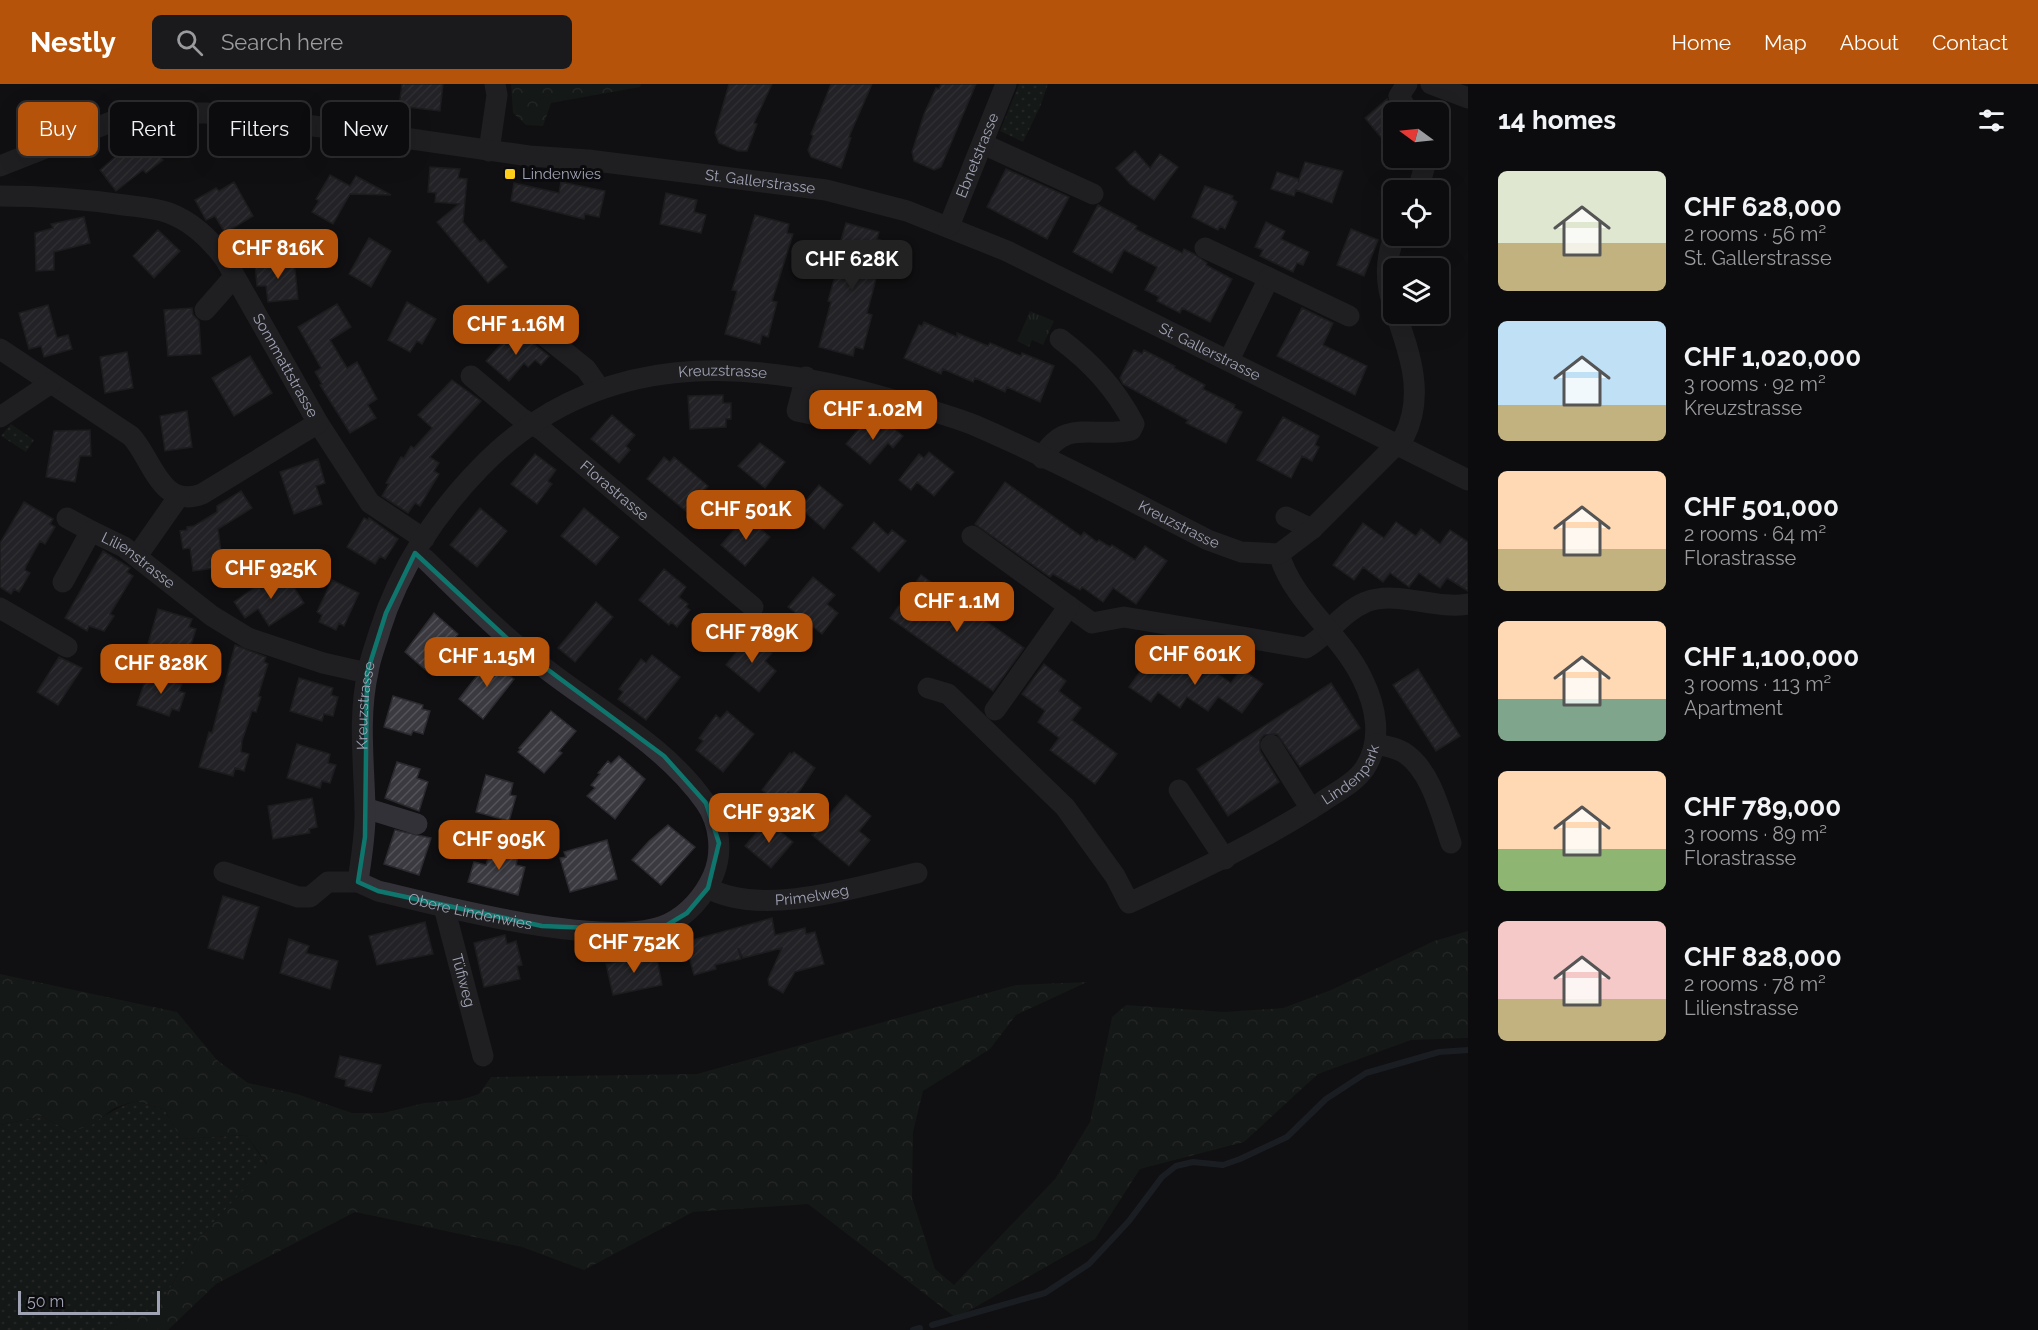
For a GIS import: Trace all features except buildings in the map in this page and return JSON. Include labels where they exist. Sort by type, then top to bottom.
[{"type":"street","points":[[489,151],[497,95],[495,84]]},
{"type":"street","name":"Ebnetstrasse","points":[[949,226],[1006,84]]},
{"type":"street","points":[[1402,102],[1399,96],[1407,84]]},
{"type":"street","points":[[1431,84],[1468,98]]},
{"type":"street","name":"St. Gallerstrasse","points":[[0,166],[116,120],[155,113],[206,113],[489,151],[826,190],[861,197],[949,226],[1064,278],[1468,480]]},
{"type":"street","points":[[983,144],[1093,194]]},
{"type":"street","name":"Sonnmattstrasse","points":[[6,196],[68,198],[168,213],[189,223],[213,243],[234,277],[318,423],[202,494],[192,498],[179,496]]},
{"type":"street","points":[[1205,248],[1349,316]]},
{"type":"street","points":[[205,310],[234,277]]},
{"type":"street","points":[[1229,360],[1269,278]]},
{"type":"street","points":[[1279,555],[1312,529],[1396,445],[1410,426],[1415,384],[1408,347],[1400,324]]},
{"type":"street","points":[[536,329],[586,369],[600,389]]},
{"type":"street","points":[[1042,458],[1056,439],[1067,432],[1121,432],[1131,430],[1134,424],[1126,406],[1100,371],[1060,339]]},
{"type":"street","points":[[0,349],[131,436],[142,448],[156,478],[166,490],[179,496],[137,556]]},
{"type":"street","name":"Kreuzstrasse","points":[[358,882],[364,837],[362,741],[367,674],[386,613],[419,546],[466,482],[500,448],[530,423],[574,398],[600,389],[627,375],[704,370],[773,373],[806,377],[867,392],[948,416],[1042,458],[1220,545],[1241,552],[1279,555]]},
{"type":"street","name":"Florastrasse","points":[[471,376],[542,430],[753,607]]},
{"type":"street","points":[[806,377],[797,411],[821,416]]},
{"type":"street","points":[[0,417],[51,383]]},
{"type":"street","name":"Obere Lindenwies","points":[[224,872],[298,897],[310,897],[328,882],[358,882],[378,891],[444,907],[542,926],[639,930],[667,925],[687,913],[708,888],[715,871],[719,843],[712,813],[694,788],[656,750],[512,643],[425,560],[419,546],[370,502],[318,423]]},
{"type":"street","points":[[1127,500],[1148,492]]},
{"type":"street","points":[[1286,517],[1312,529]]},
{"type":"street","points":[[68,518],[92,531]]},
{"type":"street","name":"Lilienstrasse","points":[[63,582],[92,531],[137,556],[218,620],[248,638],[323,663],[367,674]]},
{"type":"street","points":[[972,536],[1092,623],[1124,617],[1306,648],[1353,609],[1367,602],[1383,598],[1456,607],[1468,604]]},
{"type":"street","name":"Lindenpark","points":[[928,688],[948,694],[1065,807],[1114,876],[1129,903],[1225,860],[1311,809],[1350,783],[1365,769],[1376,744],[1374,711],[1364,680],[1352,659],[1285,574],[1279,555]]},
{"type":"street","points":[[995,711],[1070,606]]},
{"type":"street","points":[[0,608],[67,647]]},
{"type":"street","points":[[1376,744],[1396,748],[1415,762],[1435,798],[1451,843]]},
{"type":"street","points":[[1271,746],[1311,809]]},
{"type":"street","points":[[1179,790],[1225,860]]},
{"type":"street","points":[[365,808],[417,824]]},
{"type":"street","name":"Primelweg","points":[[708,888],[718,893],[740,897],[787,900],[814,897],[917,873]]},
{"type":"street","name":"Tüfiweg","points":[[444,907],[483,1056]]},
{"type":"highlighted area","points":[[415,553],[512,643],[664,756],[706,803],[719,843],[708,888],[687,913],[667,925],[639,930],[542,926],[378,891],[358,882],[365,837],[367,673],[386,613]]},
{"type":"green space","points":[[511,84],[641,84],[640,87],[551,103],[543,126],[526,125],[513,113]]},
{"type":"green space","points":[[1019,84],[1048,84],[1023,142],[1000,131]]},
{"type":"green space","points":[[1030,311],[1054,321],[1043,345],[1032,340],[1029,347],[1017,341]]},
{"type":"green space","points":[[11,424],[34,440],[26,452],[1,436]]},
{"type":"green space","points":[[1468,931],[1468,1038],[1411,1040],[1318,1074],[1244,1142],[1140,1169],[1095,1239],[956,1318],[808,1204],[693,1212],[584,1270],[522,1247],[355,1212],[216,1284],[168,1330],[104,1330],[160,1306],[197,1240],[267,1164],[246,1135],[181,1139],[164,1109],[135,1101],[114,1108],[92,1125],[70,1132],[42,1116],[0,1125],[0,974],[177,1012],[217,1060],[248,1083],[297,1094],[352,1113],[383,1113],[424,1103],[460,1100],[479,1094],[491,1077],[697,1074],[1016,985],[1087,982],[1016,1015],[990,1049],[923,1091],[913,1132],[912,1198],[935,1269],[954,1285],[1055,1179],[1090,1122],[1112,1017],[1126,1005],[1224,1012],[1283,1008],[1331,990],[1434,941]]},
{"type":"green space","points":[[135,1101],[164,1109],[181,1139],[246,1135],[267,1165],[197,1240],[160,1306],[104,1330],[0,1330],[0,1125],[42,1116],[70,1132]]},
{"type":"waterway","points":[[932,1325],[1045,1293],[1089,1264],[1129,1221],[1162,1177],[1176,1166],[1193,1162],[1223,1165],[1240,1159],[1287,1137],[1326,1099],[1366,1073],[1439,1052],[1468,1050]]},
{"type":"waterway","points":[[913,1330],[920,1328]]},
{"type":"place","name":"Lindenwies","points":[[510,174]]}]
